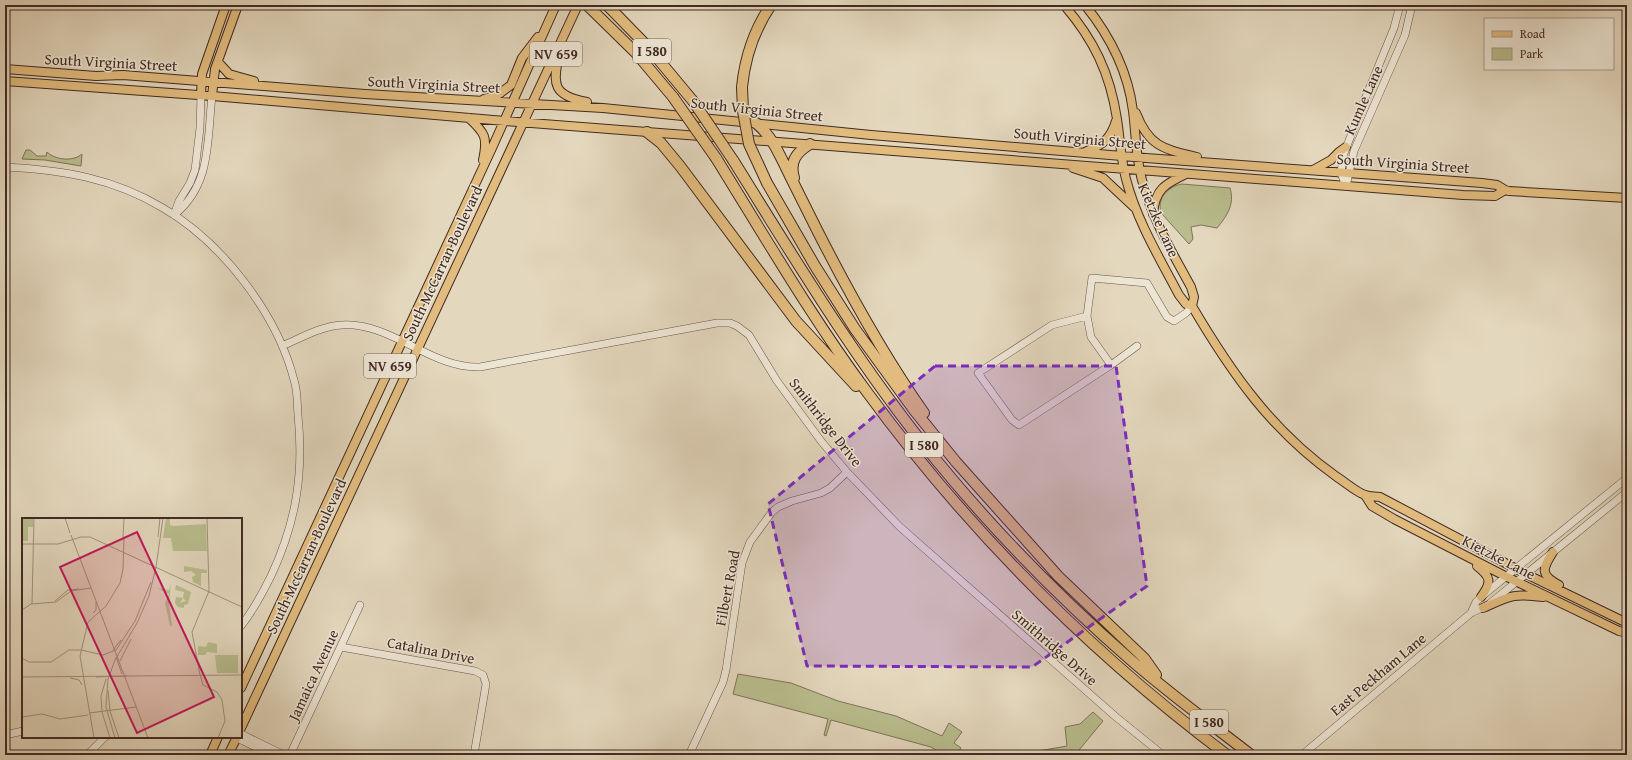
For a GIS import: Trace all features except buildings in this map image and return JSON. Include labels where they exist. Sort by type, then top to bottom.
[{"type":"highway","name":"I 580","points":[[587,5],[636,53],[673,97],[716,158],[825,332],[887,419],[953,501],[1005,559],[1124,673],[1227,755]]},
{"type":"highway","name":"I 580","points":[[607,5],[648,47],[693,101],[733,160],[805,276],[854,351],[889,400],[936,460],[992,524],[1079,613],[1133,662],[1251,755]]},
{"type":"highway","points":[[771,5],[760,22],[753,37],[745,65],[742,87],[743,110],[749,144],[767,183],[815,266],[863,340],[914,410],[956,462],[1058,576],[1144,658],[1166,688]]},
{"type":"highway","points":[[756,123],[773,141],[852,298],[881,348],[925,414],[993,504]]},
{"type":"highway","points":[[647,132],[661,143],[680,166],[796,321],[887,419]]},
{"type":"highway","points":[[799,195],[793,173],[793,161],[799,151],[810,144]]},
{"type":"main road","points":[[201,88],[205,65],[226,5]]},
{"type":"main road","points":[[212,89],[218,62],[238,5]]},
{"type":"main road","name":"South McCarran Boulevard","points":[[242,686],[505,121],[556,5]]},
{"type":"main road","name":"South McCarran Boulevard","points":[[242,726],[578,5]]},
{"type":"main road","name":"Kietzke Lane","points":[[1064,5],[1088,35],[1110,84],[1117,118],[1124,168],[1135,208],[1179,295],[1186,304],[1192,306],[1229,366],[1266,413],[1330,472],[1365,495],[1380,497],[1516,569],[1627,623]]},
{"type":"main road","name":"Kietzke Lane","points":[[1085,5],[1105,32],[1117,54],[1131,101],[1139,170],[1160,232],[1192,287],[1194,297],[1192,306]]},
{"type":"main road","points":[[480,100],[499,94],[511,86],[522,58],[545,28]]},
{"type":"main road","points":[[567,29],[556,70],[556,79],[559,90],[562,94],[572,99],[625,110]]},
{"type":"main road","points":[[218,62],[228,74],[272,86]]},
{"type":"main road","name":"South Virginia Street","points":[[5,69],[80,75],[123,75],[212,89],[272,86],[365,94],[533,103],[625,110],[820,130],[1122,156],[1482,183],[1497,185],[1504,190],[1627,198]]},
{"type":"main road","name":"South Virginia Street","points":[[5,80],[201,88],[468,118],[1473,196],[1496,196],[1504,190]]},
{"type":"main road","points":[[1131,101],[1142,128],[1151,140],[1171,151],[1217,163]]},
{"type":"main road","points":[[468,118],[480,128],[486,138],[480,174]]},
{"type":"main road","points":[[1084,152],[1096,148],[1107,140],[1113,130],[1117,118]]},
{"type":"main road","points":[[916,152],[917,138]]},
{"type":"main road","points":[[1312,171],[1331,160],[1339,152],[1346,148]]},
{"type":"main road","points":[[1053,163],[1103,178],[1135,208]]},
{"type":"main road","points":[[1153,215],[1154,206],[1159,192],[1170,182],[1187,174]]},
{"type":"main road","name":"Kietzke Lane","points":[[1365,495],[1369,503],[1377,509],[1506,577],[1619,631],[1627,633]]},
{"type":"main road","points":[[1457,551],[1487,574],[1489,582],[1481,597]]},
{"type":"main road","points":[[1553,552],[1545,564],[1545,575],[1588,604]]},
{"type":"main road","points":[[1483,608],[1510,595],[1516,594],[1551,598]]},
{"type":"main road","points":[[210,755],[218,738]]},
{"type":"main road","points":[[228,755],[236,738]]},
{"type":"street","name":"Kumle Lane","points":[[1346,186],[1346,148],[1394,28],[1400,5]]},
{"type":"street","name":"Kumle Lane","points":[[1346,173],[1354,150],[1388,76],[1408,25],[1412,5]]},
{"type":"street","points":[[1394,28],[1408,25]]},
{"type":"street","points":[[174,215],[179,201],[190,183],[195,170],[200,128],[201,88]]},
{"type":"street","points":[[174,215],[185,206],[196,191],[203,175],[212,89]]},
{"type":"street","points":[[5,167],[53,170],[104,181],[137,194],[174,215],[205,240],[239,276],[266,314],[282,346],[294,378],[298,400],[301,462],[292,523],[280,557],[264,591],[242,624]]},
{"type":"street","points":[[1111,365],[1091,337],[1087,316],[1092,278],[1147,284],[1167,317],[1174,320],[1186,313],[1192,306]]},
{"type":"street","points":[[1087,316],[1052,325],[978,373],[1012,420],[1019,425],[1111,365],[1137,346]]},
{"type":"street","name":"Smithridge Drive","points":[[282,346],[323,329],[341,325],[361,326],[402,341],[417,349],[460,366],[480,367],[705,325],[722,323],[737,326],[749,335],[800,414],[875,503],[928,553],[1116,717],[1163,755]]},
{"type":"street","name":"Filbert Road","points":[[689,755],[723,682],[742,563],[750,542],[772,512],[778,507],[792,500],[820,493],[830,488],[848,472]]},
{"type":"street","name":"East Peckham Lane","points":[[1471,614],[1476,602],[1481,597],[1627,478]]},
{"type":"street","name":"East Peckham Lane","points":[[1302,755],[1471,614],[1483,608],[1517,582],[1627,492]]},
{"type":"street","name":"Jamaica Avenue","points":[[290,755],[360,605]]},
{"type":"street","name":"Catalina Drive","points":[[341,647],[475,671],[483,675],[486,684],[474,755]]},
{"type":"street","points":[[5,735],[22,731]]},
{"type":"street","points":[[86,755],[103,738]]},
{"type":"street","points":[[241,738],[272,755]]},
{"type":"street","points":[[242,738],[284,755]]},
{"type":"highlighted area","points":[[935,366],[1116,366],[1147,586],[1032,667],[807,666],[768,504]]},
{"type":"green space","points":[[26,150],[30,150],[37,156],[46,156],[47,152],[50,155],[64,159],[78,157],[82,154],[81,166],[45,160],[22,159]]},
{"type":"green space","points":[[1182,184],[1230,188],[1231,194],[1231,205],[1229,210],[1217,228],[1201,225],[1191,227],[1193,239],[1189,244],[1162,214],[1160,209],[1160,204],[1164,194],[1177,185]]},
{"type":"green space","points":[[738,674],[791,683],[838,701],[896,716],[942,736],[949,723],[962,732],[954,743],[961,748],[959,751],[965,755],[944,755],[931,747],[831,720],[826,736],[824,735],[828,719],[733,694]]},
{"type":"green space","points":[[1093,712],[1103,721],[1075,755],[1021,754],[1067,746],[1065,727],[1080,724]]}]
